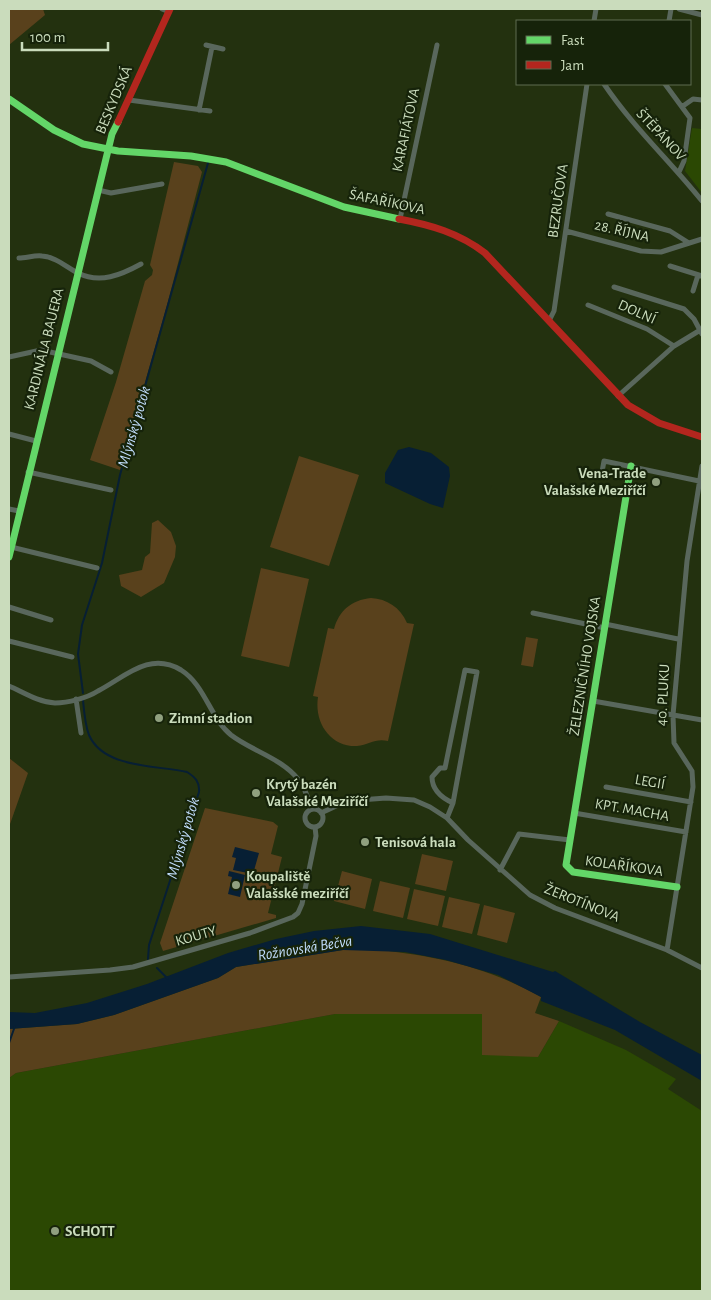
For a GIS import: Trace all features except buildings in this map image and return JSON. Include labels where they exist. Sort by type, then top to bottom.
[{"type":"street","points":[[679,9],[702,15]]},
{"type":"street","name":"BESKYDSKÁ","points":[[108,149],[114,129],[129,100],[166,10]]},
{"type":"street","name":"KARAFIÁTOVA","points":[[400,219],[437,45]]},
{"type":"street","points":[[198,110],[209,46],[223,49]]},
{"type":"street","name":"BEZRUČOVA","points":[[549,321],[554,311],[588,85]]},
{"type":"street","name":"ŠTĚPÁNOV","points":[[605,85],[633,125],[680,172],[702,201]]},
{"type":"street","points":[[666,85],[690,118],[684,161],[680,172]]},
{"type":"street","name":"ŠAFAŘÍKOVA","points":[[9,99],[69,138],[83,144],[108,149],[183,155],[226,162],[345,208],[443,229],[474,243],[491,258],[618,396],[635,410],[651,419],[702,437]]},
{"type":"street","points":[[129,100],[210,112]]},
{"type":"street","points":[[683,106],[693,100],[702,100]]},
{"type":"street","name":"KARDINÁLA BAUERA","points":[[9,557],[28,472],[108,149]]},
{"type":"street","points":[[98,190],[111,193],[162,184]]},
{"type":"street","points":[[608,214],[670,231],[690,243]]},
{"type":"street","name":"28. ŘÍJNA","points":[[566,231],[641,251],[661,252],[702,239]]},
{"type":"street","points":[[19,258],[43,256],[92,278],[109,278],[141,264]]},
{"type":"street","points":[[670,266],[700,276],[693,292]]},
{"type":"street","points":[[614,287],[684,309],[694,319],[702,332],[674,346],[618,396]]},
{"type":"street","name":"DOLNÍ","points":[[588,305],[646,329],[674,346]]},
{"type":"street","points":[[9,357],[42,350],[92,361],[111,372]]},
{"type":"street","points":[[9,434],[36,441]]},
{"type":"street","points":[[602,472],[604,461],[699,481]]},
{"type":"street","name":"ŽELEZNIČNÍHO VOJSKA","points":[[568,869],[566,862],[631,466]]},
{"type":"street","name":"40. PLUKU","points":[[667,950],[691,802],[693,776],[674,743],[673,715],[678,638],[702,466]]},
{"type":"street","points":[[28,472],[111,490]]},
{"type":"street","points":[[9,509],[19,511]]},
{"type":"street","points":[[11,547],[97,568]]},
{"type":"street","points":[[9,607],[51,620]]},
{"type":"street","points":[[533,613],[678,638]]},
{"type":"street","points":[[9,641],[72,657]]},
{"type":"street","name":"KOUTY","points":[[9,686],[47,702],[56,703],[97,692],[135,668],[146,664],[169,665],[180,670],[198,688],[220,726],[236,739],[284,766],[298,779],[312,809],[306,813],[305,820],[308,826],[315,827]]},
{"type":"street","points":[[445,768],[465,670],[477,672],[453,803],[447,818]]},
{"type":"street","points":[[76,699],[81,733]]},
{"type":"street","points":[[593,702],[702,720]]},
{"type":"street","points":[[453,803],[444,799],[432,782],[434,773],[440,768],[445,768],[457,774]]},
{"type":"street","name":"LEGIÍ","points":[[606,787],[691,802]]},
{"type":"street","name":"ŽEROTÍNOVA","points":[[321,813],[347,801],[386,798],[414,800],[430,807],[447,818],[500,870],[530,896],[554,908],[667,950],[702,968]]},
{"type":"street","points":[[312,809],[321,813]]},
{"type":"street","name":"KOUTY","points":[[315,827],[322,820],[321,813]]},
{"type":"street","name":"KPT. MACHA","points":[[574,813],[686,832]]},
{"type":"street","name":"KOUTY","points":[[9,978],[110,970],[139,965],[250,933],[293,917],[298,913],[302,904],[316,836],[315,827]]},
{"type":"street","points":[[500,870],[519,834],[570,840]]},
{"type":"street","name":"KOLAŘÍKOVA","points":[[568,869],[576,873],[677,887]]},
{"type":"shaded area","points":[[9,9],[43,9],[45,15],[9,45]]},
{"type":"shaded area","points":[[692,128],[702,129],[702,193],[685,171]]},
{"type":"shaded area","points":[[174,162],[198,166],[202,172],[167,305],[120,470],[90,460],[116,382],[145,281],[152,275],[153,270],[150,265]]},
{"type":"shaded area","points":[[299,456],[359,475],[329,566],[270,547]]},
{"type":"shaded area","points":[[158,520],[171,532],[176,546],[175,557],[164,583],[141,597],[121,586],[119,575],[142,570],[145,557],[150,553],[152,523]]},
{"type":"shaded area","points":[[261,568],[309,579],[289,667],[241,656]]},
{"type":"shaded area","points":[[371,598],[388,602],[401,612],[407,623],[414,624],[388,741],[379,740],[357,746],[347,745],[332,738],[321,724],[317,706],[318,697],[313,696],[328,628],[334,629],[339,617],[352,604]]},
{"type":"shaded area","points":[[526,637],[538,639],[533,667],[521,665]]},
{"type":"shaded area","points":[[9,758],[28,773],[9,827]]},
{"type":"shaded area","points":[[205,808],[273,822],[278,826],[271,854],[282,857],[268,913],[276,915],[276,918],[163,951],[160,943]]},
{"type":"shaded area","points":[[422,854],[453,861],[446,891],[415,884]]},
{"type":"shaded area","points":[[342,871],[372,879],[365,909],[334,901]]},
{"type":"shaded area","points":[[380,881],[410,888],[403,918],[373,911]]},
{"type":"shaded area","points":[[414,889],[445,896],[438,926],[407,919]]},
{"type":"shaded area","points":[[449,897],[480,904],[472,934],[442,927]]},
{"type":"shaded area","points":[[484,905],[515,913],[507,943],[477,935]]},
{"type":"shaded area","points":[[370,949],[437,959],[500,977],[541,997],[535,1013],[559,1021],[538,1057],[482,1055],[482,1014],[335,1014],[16,1073],[9,1078],[9,1029],[77,1024],[114,1015],[218,978],[236,967],[343,950]]},
{"type":"shaded area","points":[[335,1014],[482,1014],[538,1057],[559,1021],[626,1050],[676,1079],[668,1089],[702,1111],[702,1291],[9,1291],[9,1078],[16,1073]]},
{"type":"water","points":[[409,447],[431,453],[449,467],[450,476],[443,508],[385,483],[385,473],[398,450]]},
{"type":"water","points":[[235,847],[259,853],[253,874],[233,870],[236,858],[232,857]]},
{"type":"water","name":"Koupaliště Valašské meziříčí","points":[[229,871],[245,875],[240,897],[228,894],[232,877],[228,876]]},
{"type":"water","name":"Rožnovská Bečva","points":[[361,926],[430,934],[553,972],[555,971],[640,1022],[702,1055],[702,1081],[615,1030],[541,1001],[541,997],[498,975],[446,960],[405,952],[343,950],[236,967],[218,978],[114,1015],[77,1024],[9,1029],[9,1012],[35,1013],[87,1003],[147,984],[228,953],[276,939],[314,931]]},
{"type":"waterway","name":"Mlýnský potok","points":[[83,693],[78,654],[82,625],[102,563],[120,475],[208,163]]},
{"type":"waterway","name":"Mlýnský potok","points":[[83,700],[89,735],[96,746],[106,754],[132,764],[187,772],[195,778],[199,785],[199,792],[149,945],[148,959]]},
{"type":"waterway","name":"Mlýnský potok","points":[[157,968],[168,979]]},
{"type":"waterway","points":[[9,1043],[15,1026]]},
{"type":"traffic: fast","points":[[9,99],[54,130],[83,144],[118,151],[191,156],[226,162],[344,207],[399,219]]},
{"type":"traffic: fast","points":[[9,557],[112,134],[118,122]]},
{"type":"traffic: fast","points":[[631,466],[566,865],[573,872],[677,887]]},
{"type":"traffic: jam","points":[[118,122],[170,9]]},
{"type":"traffic: jam","points":[[399,219],[422,224],[455,235],[485,253],[628,405],[659,423],[702,437]]},
{"type":"place","name":"Vena-Trade Valašské Meziříčí","points":[[656,482]]},
{"type":"place","name":"Zimní stadion","points":[[159,718]]},
{"type":"place","name":"Krytý bazén Valašské Meziříčí","points":[[256,793]]},
{"type":"place","name":"Tenisová hala","points":[[365,842]]},
{"type":"place","name":"Koupaliště Valašské meziříčí","points":[[236,885]]},
{"type":"place","name":"SCHOTT","points":[[55,1231]]}]
